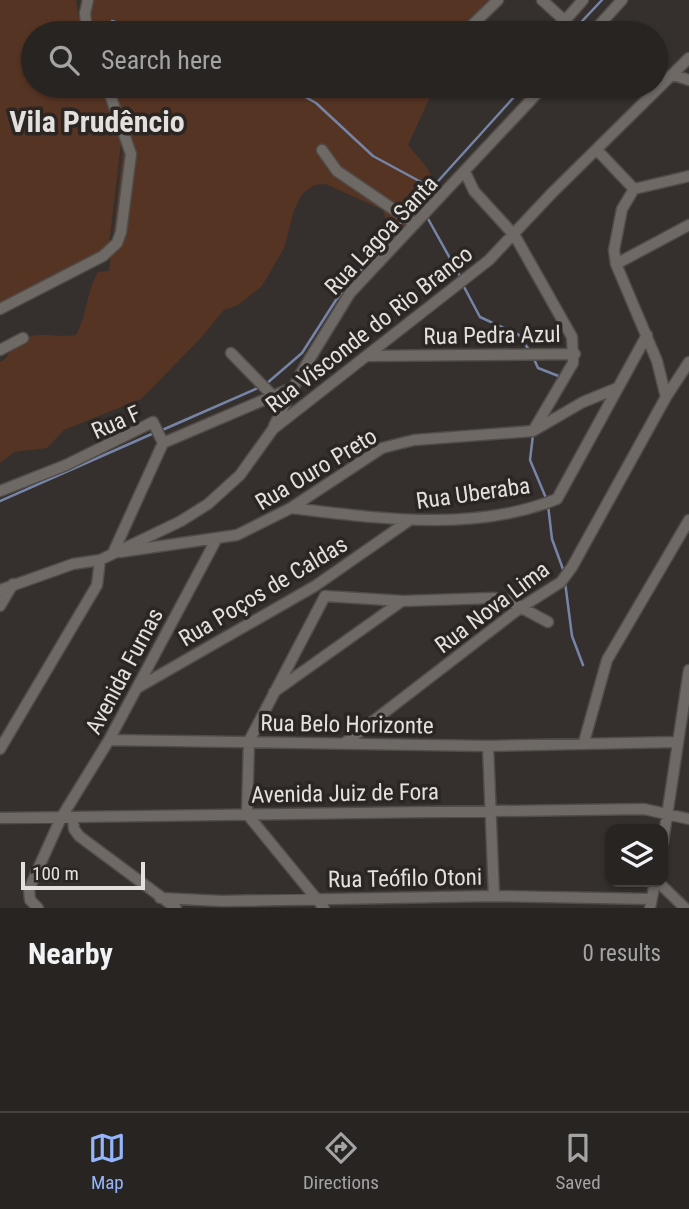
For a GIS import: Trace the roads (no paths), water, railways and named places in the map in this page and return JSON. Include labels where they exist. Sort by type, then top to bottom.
[{"type":"street","points":[[86,21],[88,0]]},
{"type":"street","points":[[476,21],[498,0]]},
{"type":"street","points":[[542,0],[565,21],[583,0]]},
{"type":"street","points":[[603,21],[622,0]]},
{"type":"street","name":"Rua Visconde do Rio Branco","points":[[668,80],[689,58]]},
{"type":"street","points":[[673,75],[689,80]]},
{"type":"street","points":[[0,309],[103,256],[117,243],[131,153],[111,98]]},
{"type":"street","name":"Rua Lagoa Santa","points":[[273,429],[339,307],[533,98]]},
{"type":"street","name":"Rua Visconde do Rio Branco","points":[[0,590],[73,564],[100,560],[181,521],[208,504],[240,475],[273,429],[481,267],[515,236],[552,193],[650,98]]},
{"type":"street","points":[[321,150],[337,171],[415,224]]},
{"type":"street","points":[[598,151],[635,189]]},
{"type":"street","points":[[465,172],[474,191],[515,236],[572,337],[575,354],[569,371],[533,431]]},
{"type":"street","points":[[666,397],[647,335],[616,264],[615,232],[622,209],[635,189],[689,176]]},
{"type":"street","points":[[616,264],[689,225]]},
{"type":"street","name":"Rua Uberaba","points":[[291,508],[407,522],[515,511],[557,499],[647,335]]},
{"type":"street","points":[[0,349],[23,338]]},
{"type":"street","points":[[231,353],[272,395]]},
{"type":"street","name":"Rua Pedra Azul","points":[[367,356],[575,354]]},
{"type":"street","name":"Rua Nova Lima","points":[[345,743],[520,608],[561,582],[572,567],[666,397],[689,362]]},
{"type":"street","points":[[163,443],[294,387]]},
{"type":"street","name":"Rua Ouro Preto","points":[[113,553],[216,540],[255,527],[291,508],[362,460],[397,443],[533,431],[583,402],[615,389]]},
{"type":"street","name":"Rua F","points":[[0,491],[65,465],[153,422],[163,443],[113,553]]},
{"type":"street","points":[[584,742],[607,660],[689,520]]},
{"type":"street","name":"Rua Poços de Caldas","points":[[136,688],[315,586],[407,522]]},
{"type":"street","name":"Avenida Furnas","points":[[38,908],[30,900],[29,889],[61,818],[109,740],[216,540]]},
{"type":"street","points":[[0,749],[97,584],[100,560]]},
{"type":"street","points":[[0,606],[13,584]]},
{"type":"street","points":[[315,586],[324,596],[402,601],[493,598],[507,600],[548,622]]},
{"type":"street","points":[[324,596],[249,741],[247,814],[314,900],[324,908]]},
{"type":"street","points":[[273,693],[402,601]]},
{"type":"street","points":[[666,824],[676,742],[689,670]]},
{"type":"street","name":"Rua Belo Horizonte","points":[[109,740],[488,746],[676,742]]},
{"type":"street","points":[[488,746],[494,896]]},
{"type":"street","name":"Avenida Juiz de Fora","points":[[0,818],[644,809],[689,819]]},
{"type":"street","points":[[73,819],[74,829],[79,836],[176,908]]},
{"type":"street","points":[[650,904],[655,887]]},
{"type":"street","points":[[662,887],[685,908]]},
{"type":"street","name":"Rua Teófilo Otoni","points":[[160,898],[314,900],[494,896],[650,904]]},
{"type":"waterway","points":[[582,21],[602,0]]},
{"type":"waterway","points":[[307,98],[373,156],[432,188]]},
{"type":"waterway","points":[[266,384],[302,353],[336,300],[402,221],[513,98]]},
{"type":"waterway","points":[[427,217],[461,278]]},
{"type":"waterway","points":[[463,285],[480,317],[519,335],[531,353]]},
{"type":"waterway","points":[[534,359],[538,368],[561,377]]},
{"type":"waterway","points":[[160,431],[260,387]]},
{"type":"waterway","points":[[0,501],[154,433]]},
{"type":"waterway","points":[[533,435],[530,460],[546,498]]},
{"type":"waterway","points":[[548,505],[552,539],[564,572]]},
{"type":"waterway","points":[[565,582],[572,636],[583,665]]},
{"type":"district","name":"Vila Prudêncio","points":[[97,122]]}]
